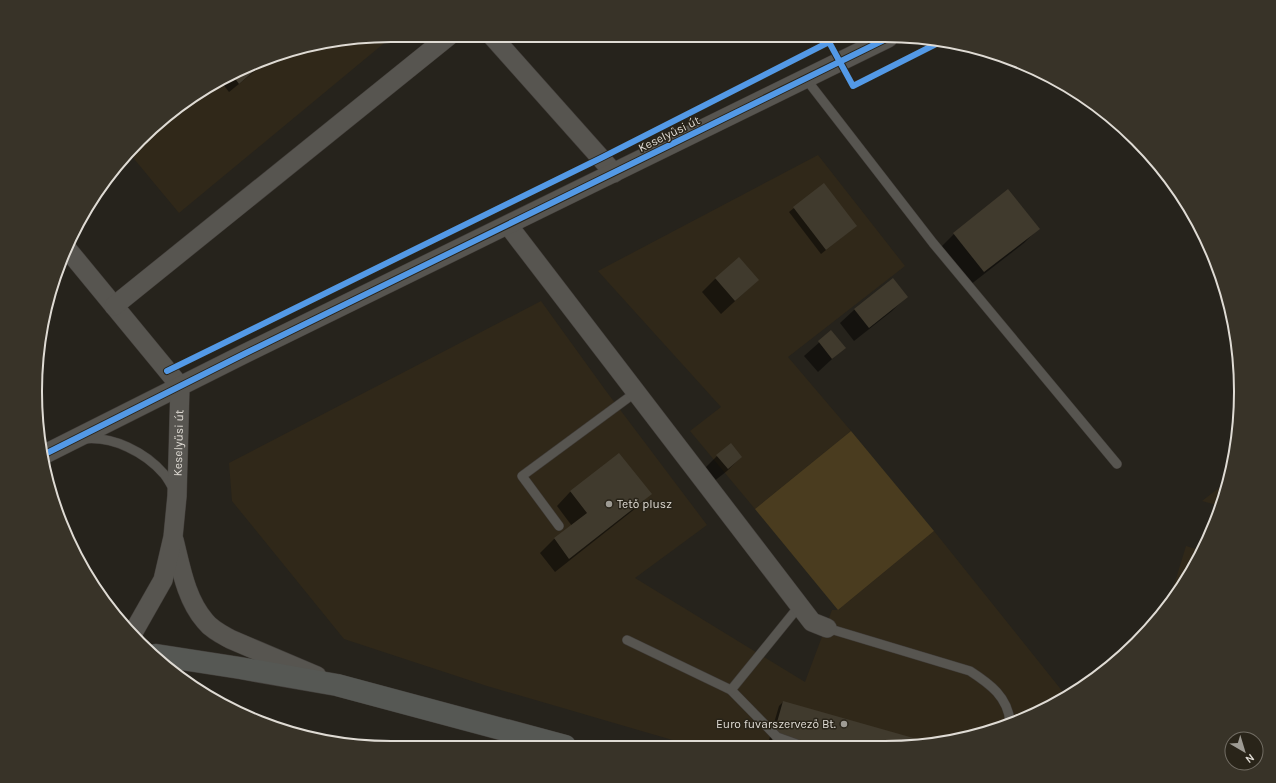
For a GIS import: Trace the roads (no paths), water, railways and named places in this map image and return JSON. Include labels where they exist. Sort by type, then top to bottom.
[{"type":"main road","points":[[164,656],[337,685],[546,741]]},
{"type":"street","points":[[114,306],[441,42]]},
{"type":"street","points":[[497,42],[614,173]]},
{"type":"street","name":"Keselyűsi út","points":[[135,629],[163,580],[173,537],[177,496],[180,386],[880,42]]},
{"type":"street","points":[[508,225],[812,622],[827,628]]},
{"type":"street","points":[[48,453],[180,386],[71,254]]},
{"type":"street","points":[[173,537],[187,590],[205,622],[217,632],[230,639],[337,685]]},
{"type":"lane","points":[[806,79],[933,243],[1117,464]]},
{"type":"lane","points":[[560,526],[522,476],[636,392]]},
{"type":"lane","points":[[71,441],[93,438],[110,441],[126,447],[146,458],[165,475],[177,496]]},
{"type":"lane","points":[[731,690],[800,605]]},
{"type":"lane","points":[[827,628],[970,671],[985,681],[998,693],[1006,703],[1009,717]]},
{"type":"lane","points":[[627,640],[731,690],[777,737],[788,741]]},
{"type":"place","name":"Tető plusz","points":[[609,504]]},
{"type":"place","name":"Euro fuvarszervező Bt.","points":[[844,724]]}]
